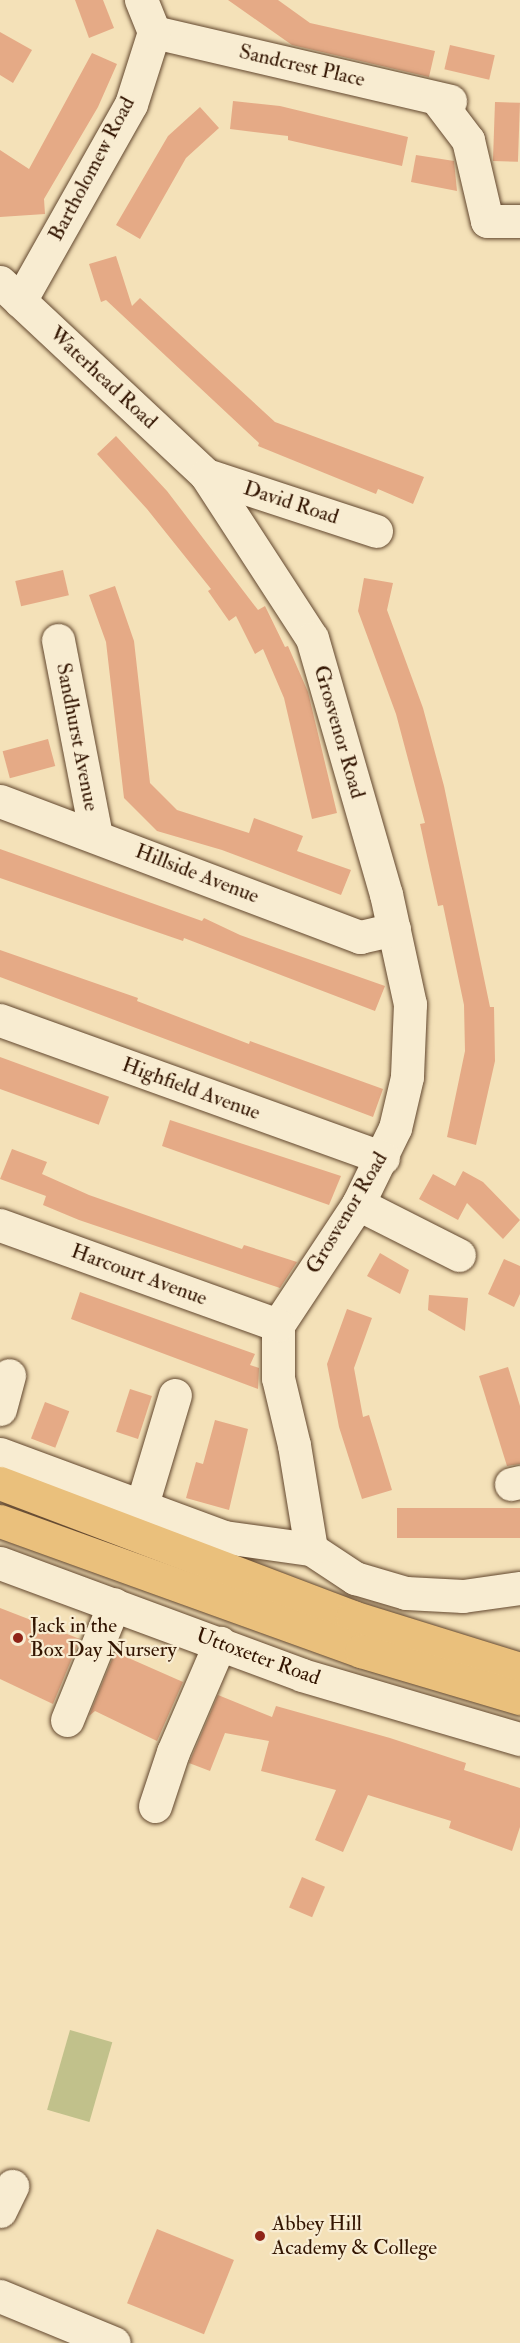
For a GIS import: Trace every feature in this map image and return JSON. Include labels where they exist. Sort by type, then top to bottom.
[{"type":"highway","points":[[0,1483],[352,1617],[520,1669]]},
{"type":"highway","points":[[0,1521],[361,1651],[520,1698]]},
{"type":"street","points":[[141,0],[154,32]]},
{"type":"street","name":"Sandcrest Place","points":[[154,32],[443,99],[468,140],[487,221],[520,222]]},
{"type":"street","name":"Bartholomew Road","points":[[10,292],[131,104],[154,32]]},
{"type":"street","name":"Waterhead Road","points":[[10,292],[206,475]]},
{"type":"street","name":"David Road","points":[[206,475],[376,531]]},
{"type":"street","name":"Grosvenor Road","points":[[206,475],[312,638],[394,929],[410,1004],[410,1046],[397,1118],[383,1158],[358,1204],[278,1325]]},
{"type":"street","name":"Sandhurst Avenue","points":[[58,640],[96,835]]},
{"type":"street","name":"Hillside Avenue","points":[[0,801],[96,835],[360,937],[394,929]]},
{"type":"street","name":"Highfield Avenue","points":[[0,1020],[383,1158]]},
{"type":"street","points":[[358,1204],[459,1255]]},
{"type":"street","name":"Harcourt Avenue","points":[[0,1225],[278,1325]]},
{"type":"street","points":[[278,1325],[279,1389],[294,1445],[311,1549]]},
{"type":"street","points":[[0,1409],[9,1375]]},
{"type":"street","points":[[141,1508],[175,1395]]},
{"type":"street","points":[[0,1454],[224,1537],[311,1549],[355,1578],[406,1593],[463,1596],[520,1588]]},
{"type":"street","name":"Uttoxeter Road","points":[[0,1563],[302,1675],[520,1739]]},
{"type":"street","points":[[67,1720],[114,1604]]},
{"type":"street","points":[[155,1806],[173,1752],[220,1643]]},
{"type":"street","points":[[0,2296],[114,2343]]},
{"type":"green space","points":[[70,2030],[112,2042],[89,2122],[47,2110]]},
{"type":"building","points":[[75,0],[103,0],[114,28],[89,38]]},
{"type":"building","points":[[228,0],[278,0],[310,23],[435,51],[429,77],[292,45]]},
{"type":"building","points":[[0,32],[32,50],[13,83],[0,75]]},
{"type":"building","points":[[450,45],[495,55],[489,80],[444,69]]},
{"type":"building","points":[[92,53],[117,64],[98,107],[44,199],[45,214],[0,217],[0,150],[29,169]]},
{"type":"building","points":[[233,101],[280,106],[408,137],[402,166],[288,140],[288,136],[230,129]]},
{"type":"building","points":[[495,102],[520,103],[518,162],[493,161]]},
{"type":"building","points":[[200,107],[219,128],[186,158],[140,239],[116,225],[168,136]]},
{"type":"building","points":[[416,155],[454,161],[457,191],[411,182]]},
{"type":"building","points":[[116,256],[132,306],[140,298],[275,422],[424,477],[413,504],[378,489],[376,494],[258,446],[259,443],[106,300],[101,302],[89,264]]},
{"type":"building","points":[[116,436],[167,491],[258,610],[265,606],[285,647],[288,646],[308,692],[337,813],[312,819],[284,698],[263,649],[255,654],[236,616],[229,621],[208,591],[211,589],[147,509],[97,454]]},
{"type":"building","points":[[63,570],[69,595],[21,606],[15,581]]},
{"type":"building","points":[[364,578],[393,583],[387,610],[423,708],[444,786],[490,1007],[494,1007],[495,1061],[476,1145],[447,1137],[465,1051],[464,1005],[443,905],[438,906],[420,824],[425,823],[396,714],[358,611]]},
{"type":"building","points":[[115,586],[134,641],[150,783],[177,810],[249,833],[254,818],[303,836],[297,851],[351,870],[341,895],[222,850],[157,831],[124,798],[106,642],[89,595]]},
{"type":"building","points":[[48,739],[55,766],[10,778],[3,751]]},
{"type":"building","points":[[0,849],[202,921],[204,918],[240,935],[385,986],[375,1011],[184,938],[183,941],[0,878]]},
{"type":"building","points":[[0,950],[138,998],[137,1001],[249,1044],[250,1041],[383,1089],[373,1117],[0,977]]},
{"type":"building","points":[[0,1057],[109,1097],[99,1125],[0,1089]]},
{"type":"building","points":[[170,1120],[341,1176],[329,1205],[162,1146]]},
{"type":"building","points":[[12,1149],[47,1162],[42,1174],[89,1195],[242,1249],[244,1245],[297,1262],[280,1288],[79,1220],[43,1205],[46,1196],[0,1179]]},
{"type":"building","points":[[463,1171],[483,1182],[520,1220],[503,1239],[467,1203],[458,1220],[419,1199],[433,1174],[455,1186]]},
{"type":"building","points":[[380,1253],[409,1270],[400,1294],[367,1276]]},
{"type":"building","points":[[504,1259],[520,1266],[520,1294],[514,1307],[488,1294]]},
{"type":"building","points":[[80,1292],[255,1354],[250,1365],[259,1368],[258,1389],[71,1319]]},
{"type":"building","points":[[429,1295],[468,1298],[465,1331],[428,1310]]},
{"type":"building","points":[[347,1309],[372,1318],[354,1368],[363,1417],[369,1415],[392,1490],[362,1499],[339,1427],[327,1364]]},
{"type":"building","points":[[508,1367],[520,1406],[520,1464],[507,1466],[479,1376]]},
{"type":"building","points":[[130,1389],[152,1396],[138,1439],[116,1432]]},
{"type":"building","points":[[45,1402],[69,1411],[55,1448],[31,1438]]},
{"type":"building","points":[[215,1420],[248,1429],[229,1510],[186,1498],[196,1462],[203,1464]]},
{"type":"building","points":[[397,1508],[520,1508],[520,1538],[397,1538]]},
{"type":"building","points":[[0,1608],[80,1639],[53,1704],[0,1679]]},
{"type":"building","points":[[115,1652],[183,1682],[157,1741],[95,1711],[89,1716]]},
{"type":"building","points":[[218,1695],[272,1717],[276,1706],[390,1738],[466,1763],[464,1770],[520,1788],[520,1827],[512,1851],[449,1828],[451,1821],[368,1795],[343,1852],[315,1840],[336,1790],[261,1771],[269,1741],[225,1733],[210,1771],[189,1763]]},
{"type":"building","points":[[302,1877],[325,1887],[312,1917],[289,1907]]},
{"type":"building","points":[[157,2229],[234,2260],[204,2334],[127,2303]]},
{"type":"place","name":"Jack in the Box Day Nursery","points":[[18,1638]]},
{"type":"place","name":"Abbey Hill Academy & College","points":[[260,2236]]}]
